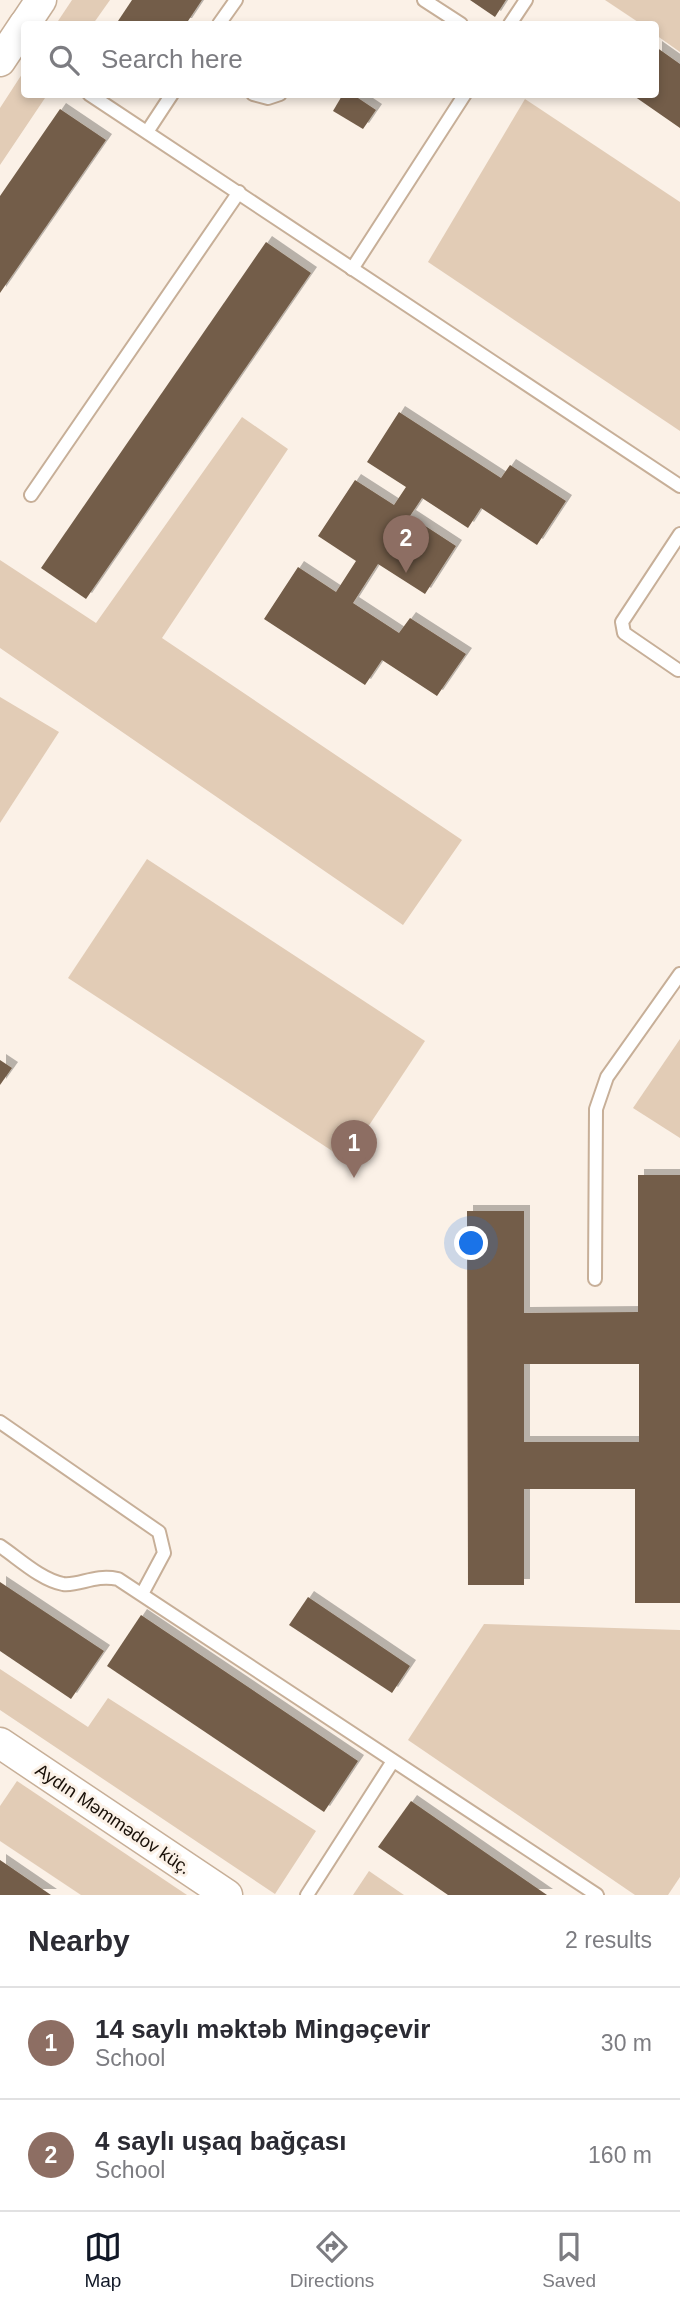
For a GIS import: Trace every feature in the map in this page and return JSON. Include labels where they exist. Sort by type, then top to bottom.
[{"type":"street","points":[[29,21],[41,0]]},
{"type":"street","name":"Aydın Məmmədov küç.","points":[[0,1743],[227,1895]]},
{"type":"lane","points":[[221,21],[236,0]]},
{"type":"lane","points":[[424,0],[456,21]]},
{"type":"lane","points":[[512,21],[526,0]]},
{"type":"lane","points":[[95,98],[680,486]]},
{"type":"lane","points":[[147,132],[169,98]]},
{"type":"lane","points":[[352,269],[462,98]]},
{"type":"lane","points":[[31,495],[239,192]]},
{"type":"lane","points":[[678,670],[625,634],[622,622],[680,534]]},
{"type":"lane","points":[[595,1279],[596,1109],[607,1077],[680,974]]},
{"type":"lane","points":[[0,1422],[159,1532],[164,1553],[142,1594]]},
{"type":"lane","points":[[0,1546],[44,1575],[64,1584],[100,1575],[118,1579],[597,1895]]},
{"type":"lane","points":[[307,1895],[393,1761]]},
{"type":"shaded area","points":[[72,0],[110,0],[95,21],[58,21]]},
{"type":"shaded area","points":[[605,0],[680,0],[680,52],[659,37],[659,21],[636,21]]},
{"type":"shaded area","points":[[21,76],[21,98],[45,98],[0,165],[0,108]]},
{"type":"shaded area","points":[[525,99],[680,202],[680,431],[428,262]]},
{"type":"shaded area","points":[[242,417],[288,449],[162,638],[462,840],[403,925],[0,648],[0,560],[96,623]]},
{"type":"shaded area","points":[[0,697],[59,732],[0,823]]},
{"type":"shaded area","points":[[147,859],[425,1041],[346,1160],[68,978]]},
{"type":"shaded area","points":[[680,1039],[680,1138],[633,1108]]},
{"type":"shaded area","points":[[484,1624],[680,1630],[680,1877],[668,1895],[635,1895],[408,1740]]},
{"type":"shaded area","points":[[0,1669],[88,1727],[108,1698],[316,1831],[275,1894],[0,1710]]},
{"type":"shaded area","points":[[17,1781],[187,1895],[81,1895],[0,1841],[0,1806]]},
{"type":"shaded area","points":[[369,1871],[404,1895],[353,1895]]},
{"type":"building","points":[[132,0],[202,0],[188,21],[118,21]]},
{"type":"building","points":[[470,0],[506,0],[495,17]]},
{"type":"building","points":[[659,49],[680,64],[680,128],[637,98],[659,98]]},
{"type":"building","points":[[341,98],[358,98],[376,110],[363,129],[333,111]]},
{"type":"building","points":[[60,109],[106,140],[0,293],[0,196]]},
{"type":"building","points":[[266,242],[311,273],[86,599],[41,568]]},
{"type":"building","points":[[399,412],[501,478],[510,465],[566,501],[537,545],[481,508],[468,528],[422,498],[410,516],[456,546],[425,594],[378,564],[353,603],[399,633],[410,618],[466,654],[437,696],[382,660],[365,685],[264,619],[298,567],[336,592],[356,561],[318,536],[355,480],[394,505],[406,487],[367,462]]},
{"type":"building","points":[[0,1060],[12,1068],[0,1085]]},
{"type":"building","points":[[638,1175],[680,1175],[680,1603],[635,1603],[635,1489],[524,1489],[524,1585],[468,1585],[467,1211],[524,1211],[524,1313],[638,1312]],"holes":[[[524,1364],[639,1364],[639,1442],[524,1442]]]},
{"type":"building","points":[[0,1582],[104,1651],[71,1699],[0,1651]]},
{"type":"building","points":[[308,1597],[410,1666],[392,1693],[289,1625]]},
{"type":"building","points":[[141,1615],[358,1761],[324,1812],[107,1666]]},
{"type":"building","points":[[411,1801],[547,1895],[448,1895],[378,1847]]},
{"type":"building","points":[[0,1860],[51,1895],[0,1895]]},
{"type":"place","name":"4 saylı uşaq bağçası","points":[[406,573]]},
{"type":"place","name":"14 saylı məktəb Mingəçevir","points":[[354,1178]]}]
